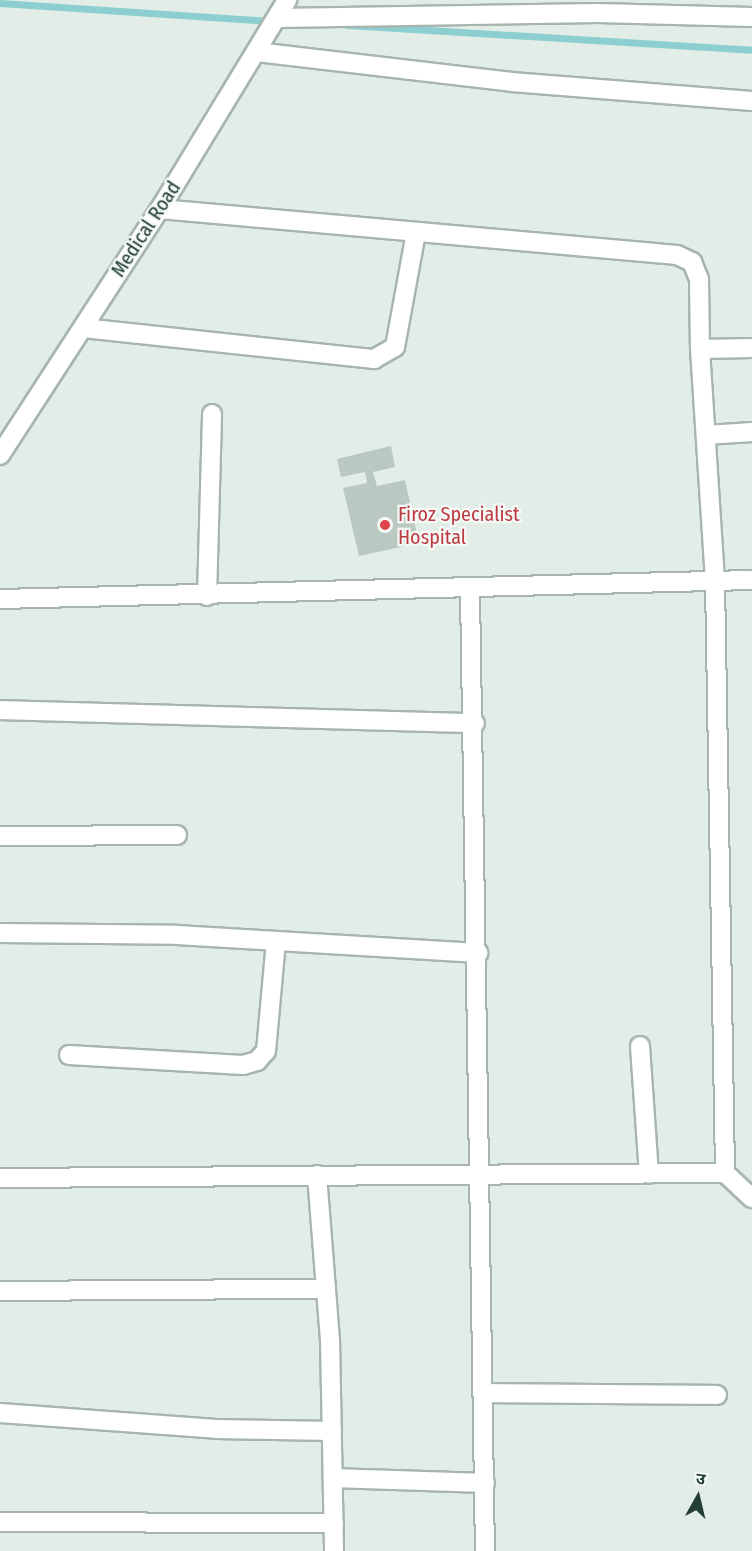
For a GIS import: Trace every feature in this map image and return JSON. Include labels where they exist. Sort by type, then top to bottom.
[{"type":"street","name":"Medical Road","points":[[0,455],[160,209],[287,0]]},
{"type":"street","points":[[277,18],[602,7],[718,7],[752,17]]},
{"type":"street","points":[[257,52],[511,82],[752,101]]},
{"type":"street","points":[[160,209],[676,255],[692,262],[699,279],[700,349],[715,581],[725,1173]]},
{"type":"street","points":[[83,328],[374,359],[395,347],[416,233]]},
{"type":"street","points":[[700,349],[752,348]]},
{"type":"street","points":[[207,596],[212,414]]},
{"type":"street","points":[[706,435],[752,432]]},
{"type":"street","points":[[0,599],[470,590],[752,580]]},
{"type":"street","points":[[470,590],[475,723],[485,1393],[485,1551]]},
{"type":"street","points":[[0,710],[475,723]]},
{"type":"street","points":[[0,836],[177,835]]},
{"type":"street","points":[[0,933],[100,933],[478,953]]},
{"type":"street","points":[[69,1055],[197,1064],[243,1065],[257,1061],[266,1051],[276,941]]},
{"type":"street","points":[[640,1046],[649,1174]]},
{"type":"street","points":[[0,1178],[725,1173],[752,1198]]},
{"type":"street","points":[[317,1175],[326,1289],[334,1551]]},
{"type":"street","points":[[0,1291],[326,1289]]},
{"type":"street","points":[[485,1393],[717,1395]]},
{"type":"street","points":[[0,1413],[216,1429],[332,1431]]},
{"type":"street","points":[[333,1478],[485,1483]]},
{"type":"street","points":[[0,1522],[334,1523]]},
{"type":"building","points":[[391,446],[395,467],[373,472],[377,486],[405,480],[419,543],[359,556],[343,488],[367,483],[365,472],[341,477],[337,459]]},
{"type":"waterway","points":[[0,3],[273,21]]},
{"type":"waterway","points":[[347,25],[752,50]]},
{"type":"place","name":"Firoz Specialist Hospital","points":[[385,525]]}]
